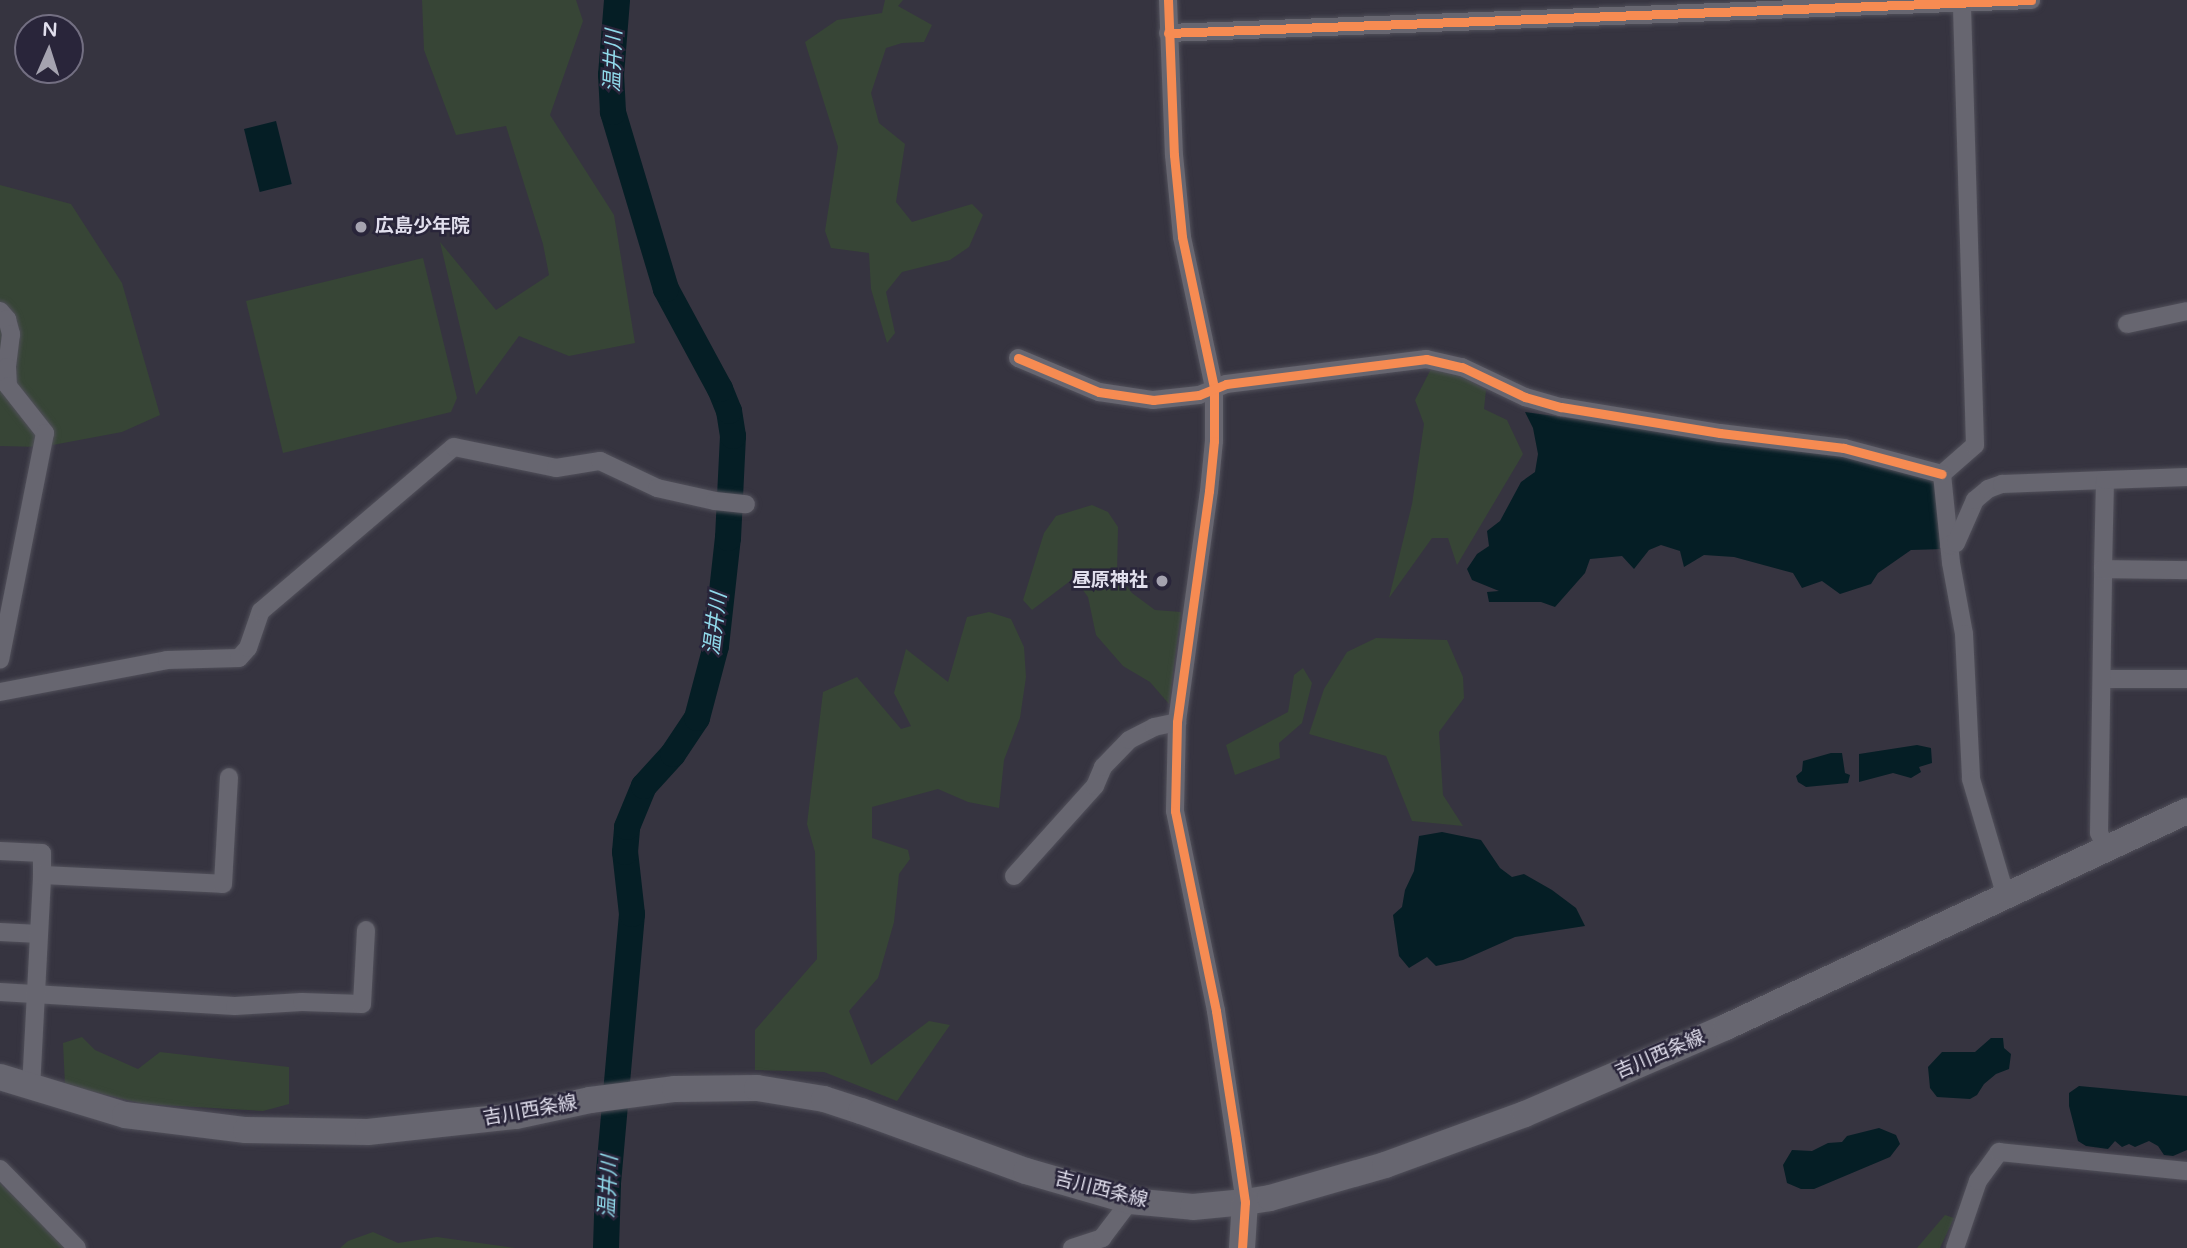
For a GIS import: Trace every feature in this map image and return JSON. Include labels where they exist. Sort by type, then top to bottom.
[{"type":"main road","name":"吉川西条線","points":[[0,1077],[125,1115],[260,1130],[368,1132],[516,1115],[590,1100],[675,1089],[757,1088],[824,1100],[1026,1171],[1130,1201],[1193,1207],[1245,1202],[1270,1198],[1385,1165],[1525,1114],[1726,1027],[2187,811]]},
{"type":"main road","points":[[1241,1248],[1245,1202]]},
{"type":"street","points":[[1168,0],[1182,237],[1214,388],[1210,479],[1177,722],[1175,811],[1216,1011],[1245,1202]]},
{"type":"street","points":[[1168,33],[2031,0]]},
{"type":"street","points":[[1942,474],[1975,444],[1963,1]]},
{"type":"street","points":[[0,311],[7,319],[11,334],[8,386],[45,433],[0,660]]},
{"type":"street","points":[[2127,324],[2187,311]]},
{"type":"street","points":[[1018,358],[1099,392],[1153,400],[1199,395],[1214,388],[1426,359],[1462,367],[1525,397],[1561,407],[1720,433],[1844,448],[1942,474]]},
{"type":"street","points":[[0,692],[167,660],[239,658],[248,648],[261,611],[454,447],[556,468],[600,461],[657,488],[715,501],[746,503]]},
{"type":"street","points":[[1942,474],[1964,634],[1972,779],[2006,897]]},
{"type":"street","points":[[1950,545],[1956,543],[1975,500],[1988,489],[2002,484],[2187,477]]},
{"type":"street","points":[[2105,481],[2099,833],[2107,850]]},
{"type":"street","points":[[2103,569],[2187,570]]},
{"type":"street","points":[[2102,679],[2187,679]]},
{"type":"street","points":[[1014,876],[1095,786],[1103,767],[1129,740],[1154,727],[1177,722]]},
{"type":"street","points":[[42,875],[223,884],[229,777]]},
{"type":"street","points":[[0,851],[43,853],[38,993],[31,1088]]},
{"type":"street","points":[[0,992],[235,1006],[302,1002],[362,1004],[366,930]]},
{"type":"street","points":[[0,932],[39,934]]},
{"type":"street","points":[[1955,1248],[1978,1181],[2000,1152],[2187,1171]]},
{"type":"street","points":[[0,1170],[77,1248]]},
{"type":"street","points":[[1072,1248],[1102,1238],[1130,1201]]},
{"type":"green space","points":[[422,0],[576,0],[583,21],[550,115],[614,215],[635,343],[569,356],[519,336],[476,395],[440,242],[496,310],[549,275],[543,244],[506,126],[456,135],[424,50]]},
{"type":"green space","points":[[885,0],[903,0],[898,6],[932,25],[924,42],[902,43],[886,48],[871,93],[879,123],[905,144],[896,202],[912,222],[972,204],[983,215],[969,247],[950,260],[902,272],[886,292],[895,333],[887,343],[871,289],[869,253],[831,248],[825,231],[838,147],[805,42],[837,20],[882,13]]},
{"type":"green space","points":[[0,185],[71,204],[122,283],[160,415],[122,432],[42,447],[0,446]]},
{"type":"green space","points":[[423,258],[457,398],[451,412],[283,453],[246,301]]},
{"type":"green space","points":[[1432,367],[1463,376],[1486,390],[1484,409],[1507,420],[1523,454],[1457,565],[1448,538],[1432,538],[1389,598],[1412,504],[1424,424],[1415,400]]},
{"type":"green space","points":[[1092,505],[1108,512],[1118,527],[1117,575],[1132,593],[1155,610],[1181,612],[1169,704],[1150,682],[1123,666],[1096,635],[1088,597],[1074,578],[1032,610],[1023,600],[1044,533],[1056,516]]},
{"type":"green space","points":[[989,612],[1011,619],[1024,647],[1026,677],[1020,718],[1004,760],[999,808],[968,802],[938,789],[872,807],[872,838],[908,850],[910,859],[899,874],[894,922],[878,978],[849,1011],[871,1065],[929,1021],[950,1025],[897,1101],[824,1072],[755,1070],[755,1030],[817,959],[815,852],[807,824],[823,692],[857,677],[901,729],[911,726],[894,693],[906,649],[948,682],[967,617]]},
{"type":"green space","points":[[1376,638],[1447,640],[1463,677],[1464,698],[1439,732],[1443,795],[1463,826],[1412,821],[1386,756],[1309,734],[1324,689],[1347,652]]},
{"type":"green space","points":[[1303,668],[1312,683],[1302,723],[1279,743],[1280,758],[1235,775],[1226,745],[1288,712],[1294,675]]},
{"type":"green space","points":[[82,1037],[95,1050],[138,1069],[160,1052],[289,1067],[289,1104],[263,1111],[144,1104],[65,1085],[63,1043]]},
{"type":"green space","points":[[0,1183],[27,1209],[70,1248],[0,1248]]},
{"type":"green space","points":[[1945,1215],[1954,1218],[1940,1248],[1917,1248]]},
{"type":"green space","points":[[373,1232],[398,1243],[437,1237],[516,1248],[340,1248],[348,1241]]},
{"type":"water","points":[[276,121],[292,184],[260,192],[244,129]]},
{"type":"water","points":[[1525,412],[1856,457],[1929,475],[1935,484],[1944,549],[1911,550],[1878,573],[1871,584],[1840,594],[1822,581],[1802,588],[1793,573],[1734,557],[1704,555],[1684,567],[1680,551],[1661,545],[1649,550],[1634,569],[1622,556],[1590,559],[1585,573],[1555,607],[1541,602],[1489,602],[1487,592],[1499,591],[1472,580],[1467,569],[1477,554],[1489,546],[1487,531],[1500,521],[1521,482],[1535,472],[1538,454],[1533,428]]},
{"type":"water","points":[[1917,745],[1931,748],[1932,763],[1919,767],[1921,772],[1911,778],[1893,773],[1859,782],[1859,754]]},
{"type":"water","points":[[1831,753],[1842,753],[1845,773],[1850,775],[1848,783],[1806,787],[1798,782],[1796,776],[1802,771],[1803,761]]},
{"type":"water","points":[[1442,832],[1481,840],[1500,868],[1512,877],[1524,874],[1552,890],[1576,908],[1585,926],[1515,937],[1463,960],[1436,966],[1427,957],[1409,968],[1399,956],[1393,915],[1402,907],[1405,890],[1414,871],[1419,836]]},
{"type":"water","points":[[1991,1038],[2003,1038],[2004,1048],[2011,1054],[2009,1069],[1996,1074],[1970,1099],[1937,1097],[1930,1088],[1928,1067],[1942,1052],[1975,1052]]},
{"type":"water","points":[[2079,1086],[2187,1096],[2187,1150],[2173,1156],[2164,1155],[2158,1146],[2149,1141],[2135,1147],[2129,1144],[2122,1147],[2115,1141],[2108,1149],[2086,1146],[2078,1141],[2069,1106],[2069,1093]]},
{"type":"water","points":[[1879,1128],[1896,1135],[1900,1144],[1890,1157],[1814,1189],[1801,1189],[1787,1183],[1783,1165],[1792,1150],[1812,1151],[1828,1143],[1842,1142],[1847,1136]]},
{"type":"waterway","name":"温井川","points":[[606,1248],[608,1183],[632,914],[625,852],[627,827],[644,786],[673,754],[697,718],[716,646],[728,538],[733,436],[729,411],[720,389],[666,289],[613,112],[611,75],[617,0]]},
{"type":"cycle path","points":[[1168,0],[1174,155],[1182,237],[1214,388],[1214,441],[1209,491],[1177,722],[1175,811],[1216,1011],[1236,1139],[1245,1202],[1242,1248]]},
{"type":"cycle path","points":[[1168,33],[2031,0]]},
{"type":"cycle path","points":[[1018,358],[1099,392],[1153,400],[1199,395],[1226,384],[1426,359],[1462,367],[1525,397],[1561,407],[1720,433],[1844,448],[1942,474]]},
{"type":"place","name":"広島少年院","points":[[361,227]]},
{"type":"place","name":"昼原神社","points":[[1162,581]]}]
